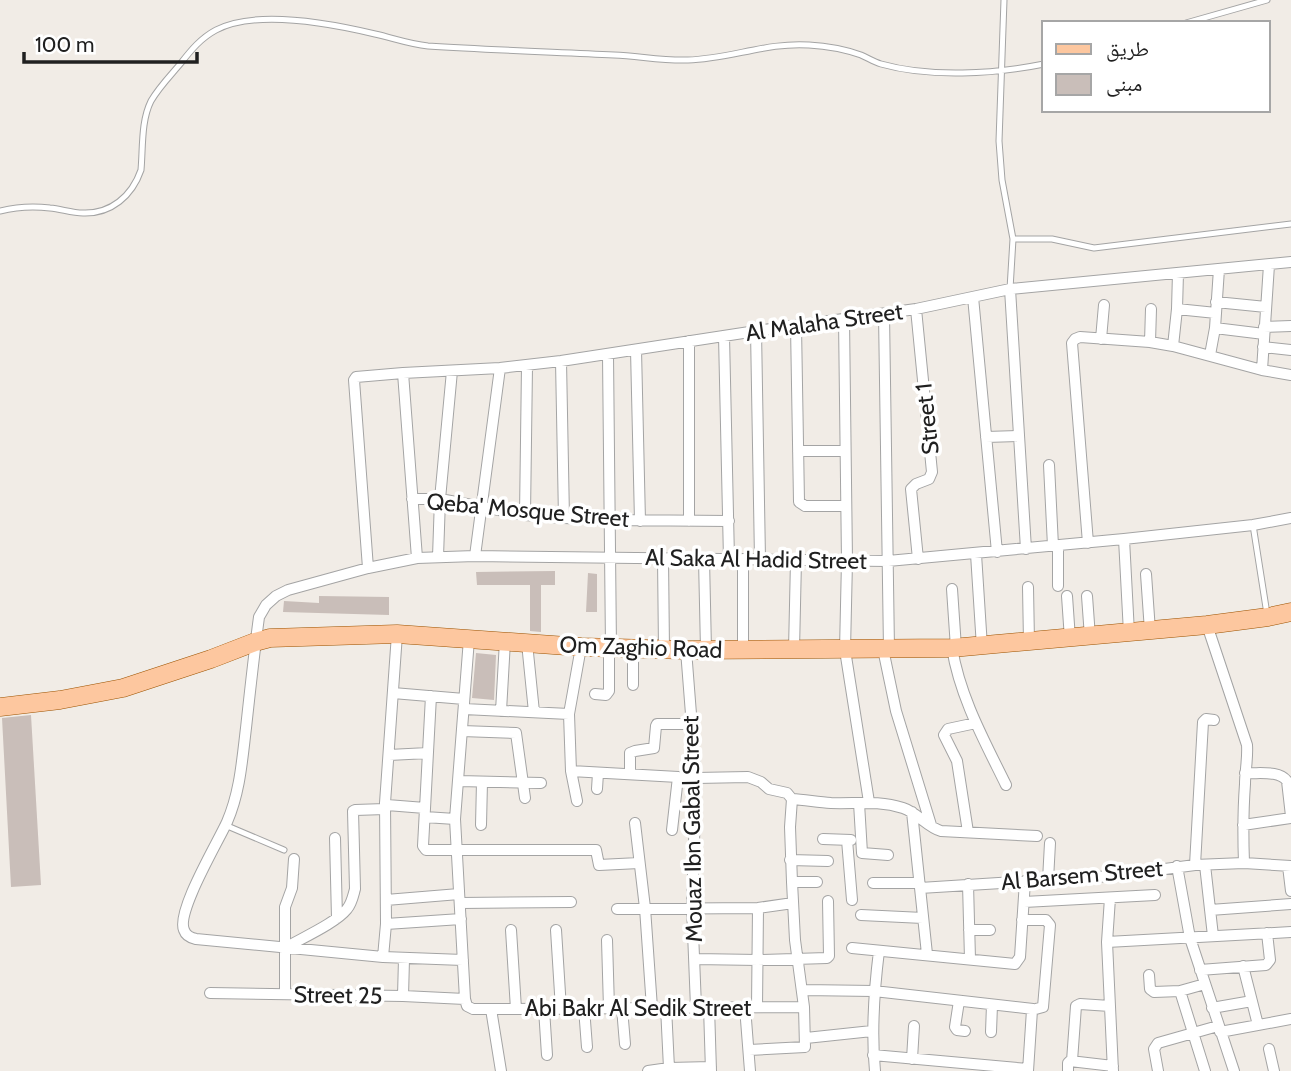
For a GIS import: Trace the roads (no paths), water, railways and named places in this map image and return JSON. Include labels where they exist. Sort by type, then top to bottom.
[{"type":"main road","name":"Om Zaghio Road","points":[[0,707],[123,688],[271,638],[397,634],[664,650],[954,648],[1150,631],[1291,612]]},
{"type":"street","name":"Al Malaha Street","points":[[368,568],[354,380],[356,377],[561,362],[916,309],[1010,289],[1291,262]]},
{"type":"street","points":[[1262,370],[1269,265]]},
{"type":"street","points":[[1210,355],[1215,328],[1219,269]]},
{"type":"street","points":[[1173,346],[1178,273]]},
{"type":"street","points":[[1010,289],[1026,549]]},
{"type":"street","points":[[974,297],[997,552]]},
{"type":"street","points":[[1101,339],[1104,305]]},
{"type":"street","points":[[1177,309],[1266,307]]},
{"type":"street","name":"Street 1","points":[[916,309],[932,472],[929,479],[911,489],[918,559]]},
{"type":"street","points":[[1150,342],[1151,309]]},
{"type":"street","points":[[884,314],[888,561],[886,649],[896,711],[932,827]]},
{"type":"street","points":[[844,319],[845,650],[864,802],[861,851],[864,854],[888,856]]},
{"type":"street","points":[[796,326],[798,498],[801,505],[846,506]]},
{"type":"street","points":[[1215,328],[1264,331],[1291,326]]},
{"type":"street","points":[[756,331],[760,559]]},
{"type":"street","points":[[724,336],[729,559]]},
{"type":"street","points":[[1088,543],[1072,343],[1075,339],[1080,337],[1150,342],[1291,375]]},
{"type":"street","points":[[689,341],[689,521]]},
{"type":"street","points":[[1263,347],[1291,350]]},
{"type":"street","points":[[636,350],[640,521]]},
{"type":"street","points":[[595,694],[606,695],[609,691],[608,355]]},
{"type":"street","points":[[561,362],[564,518]]},
{"type":"street","points":[[526,514],[527,366]]},
{"type":"street","points":[[475,556],[500,368]]},
{"type":"street","points":[[438,557],[440,499],[452,371]]},
{"type":"street","points":[[403,373],[416,558]]},
{"type":"street","points":[[986,437],[1019,436]]},
{"type":"street","points":[[797,451],[845,451]]},
{"type":"street","points":[[1049,465],[1058,586]]},
{"type":"street","name":"Qeba' Mosque Street","points":[[412,499],[440,499],[564,518],[729,521]]},
{"type":"street","name":"Al Saka Al Hadid Street","points":[[285,948],[196,939],[185,933],[183,926],[192,891],[225,825],[238,787],[258,617],[265,605],[288,590],[416,558],[475,556],[888,561],[1088,543],[1253,525],[1291,518]]},
{"type":"street","points":[[1124,539],[1129,633]]},
{"type":"street","points":[[976,554],[982,646]]},
{"type":"street","points":[[663,558],[664,650]]},
{"type":"street","points":[[704,559],[706,650]]},
{"type":"street","points":[[743,559],[743,650]]},
{"type":"street","points":[[794,650],[796,560]]},
{"type":"street","points":[[1146,574],[1150,631]]},
{"type":"street","points":[[1028,587],[1029,642]]},
{"type":"street","points":[[952,589],[954,648],[959,680],[1006,785]]},
{"type":"street","points":[[1067,596],[1070,639]]},
{"type":"street","points":[[1087,596],[1090,637]]},
{"type":"street","points":[[1206,625],[1247,745],[1244,863]]},
{"type":"street","points":[[383,957],[386,924],[385,806],[397,634]]},
{"type":"street","points":[[465,999],[455,819],[469,639]]},
{"type":"street","points":[[501,711],[505,641]]},
{"type":"street","points":[[527,643],[534,712]]},
{"type":"street","points":[[577,801],[571,771],[569,714],[581,647]]},
{"type":"street","points":[[633,648],[633,685]]},
{"type":"street","name":"Mouaz Ibn Gabal Street","points":[[686,650],[696,778],[692,907],[696,1007]]},
{"type":"street","points":[[393,693],[431,696],[501,711],[569,714]]},
{"type":"street","points":[[431,696],[424,848],[428,851],[596,850],[599,864],[639,863]]},
{"type":"street","points":[[1213,936],[1200,865],[1203,722],[1206,719],[1214,719]]},
{"type":"street","points":[[968,832],[957,761],[944,735],[948,729],[976,723]]},
{"type":"street","points":[[630,774],[630,753],[654,748],[657,724],[691,724]]},
{"type":"street","points":[[462,731],[515,732],[518,735],[525,798]]},
{"type":"street","points":[[389,755],[428,753]]},
{"type":"street","points":[[571,771],[696,778],[748,777],[755,778],[769,789],[786,793],[792,799],[830,803],[864,802],[902,808],[942,831],[1037,835]]},
{"type":"street","points":[[597,789],[598,773]]},
{"type":"street","points":[[1243,825],[1291,817],[1285,778],[1278,774],[1245,773]]},
{"type":"street","points":[[672,830],[678,777]]},
{"type":"street","points":[[459,781],[541,783]]},
{"type":"street","points":[[481,825],[482,782]]},
{"type":"street","points":[[749,1050],[804,1047],[806,1042],[790,860],[792,799]]},
{"type":"street","points":[[285,948],[337,918],[352,900],[355,889],[353,811],[387,805],[455,819]]},
{"type":"street","points":[[912,812],[927,954]]},
{"type":"street","points":[[635,823],[645,908],[652,1008]]},
{"type":"street","points":[[335,838],[337,918]]},
{"type":"street","points":[[823,839],[861,841]]},
{"type":"street","points":[[847,840],[852,900]]},
{"type":"street","points":[[1048,880],[1050,843]]},
{"type":"street","points":[[285,993],[285,907],[292,888],[294,859]]},
{"type":"street","points":[[790,860],[828,861]]},
{"type":"street","name":"Al Barsem Street","points":[[873,883],[919,885],[1048,880],[1123,875],[1177,866],[1244,863],[1290,866]]},
{"type":"street","points":[[1177,866],[1190,938],[1234,1071]]},
{"type":"street","points":[[1290,866],[1291,891]]},
{"type":"street","points":[[852,948],[1014,964],[1020,957],[1025,881]]},
{"type":"street","points":[[792,882],[817,882]]},
{"type":"street","points":[[968,884],[970,959]]},
{"type":"street","points":[[1024,902],[1155,895]]},
{"type":"street","points":[[386,900],[460,898],[571,902]]},
{"type":"street","points":[[1110,898],[1107,942],[1113,1069],[1069,1065],[1076,1006],[1110,1006]]},
{"type":"street","points":[[695,958],[758,960],[828,957],[828,901]]},
{"type":"street","points":[[617,909],[758,908],[793,903]]},
{"type":"street","points":[[1210,910],[1291,904]]},
{"type":"street","points":[[757,1007],[758,908]]},
{"type":"street","points":[[861,915],[923,918]]},
{"type":"street","points":[[386,924],[461,919]]},
{"type":"street","points":[[803,990],[874,991],[1032,1009],[1043,1007],[1051,925],[1046,920],[1022,920]]},
{"type":"street","points":[[511,930],[516,1009]]},
{"type":"street","points":[[556,930],[561,1009]]},
{"type":"street","points":[[969,930],[990,930]]},
{"type":"street","points":[[1107,942],[1291,932]]},
{"type":"street","points":[[1200,970],[1266,965],[1270,960],[1267,933]]},
{"type":"street","points":[[607,940],[609,1008]]},
{"type":"street","points":[[285,948],[383,957],[463,960]]},
{"type":"street","points":[[874,1071],[872,1031],[879,951]]},
{"type":"street","points":[[403,996],[404,958]]},
{"type":"street","points":[[1243,967],[1258,1025]]},
{"type":"street","points":[[1149,975],[1150,989],[1154,992],[1180,991],[1205,984]]},
{"type":"street","points":[[1180,991],[1205,1071]]},
{"type":"street","name":"Street 25","points":[[210,993],[465,999]]},
{"type":"street","name":"Abi Bakr Al Sedik Street","points":[[465,999],[467,1006],[473,1009],[804,1007]]},
{"type":"street","points":[[959,1001],[955,1027],[965,1031]]},
{"type":"street","points":[[1212,1009],[1252,1001]]},
{"type":"street","points":[[990,1032],[992,1005]]},
{"type":"street","points":[[666,1007],[669,1068]]},
{"type":"street","points":[[648,1071],[669,1068],[711,1069],[709,1007]]},
{"type":"street","points":[[745,1007],[750,1071]]},
{"type":"street","points":[[584,1008],[587,1047]]},
{"type":"street","points":[[622,1008],[625,1044]]},
{"type":"street","points":[[491,1009],[501,1071]]},
{"type":"street","points":[[544,1009],[547,1055]]},
{"type":"street","points":[[873,1055],[1028,1070],[1032,1009]]},
{"type":"street","points":[[1158,1071],[1155,1046],[1158,1043],[1193,1033],[1291,1019]]},
{"type":"street","points":[[912,1059],[914,1026]]},
{"type":"street","points":[[806,1042],[872,1031]]},
{"type":"street","points":[[1269,1049],[1274,1071]]},
{"type":"lane","points":[[1004,0],[1000,160],[1004,200],[1013,239],[1010,289]]},
{"type":"lane","points":[[1193,21],[1267,0]]},
{"type":"lane","points":[[0,211],[38,207],[88,213],[104,210],[119,202],[131,191],[141,170],[145,118],[157,93],[199,42],[228,25],[253,20],[335,26],[404,43],[428,46],[624,55],[645,59],[688,60],[806,44],[836,48],[879,63],[904,68],[954,72],[1002,71],[1042,64]]},
{"type":"lane","points":[[1013,239],[1052,239],[1094,248],[1291,224]]},
{"type":"lane","points":[[1253,525],[1268,617]]},
{"type":"lane","points":[[225,825],[284,850]]}]
